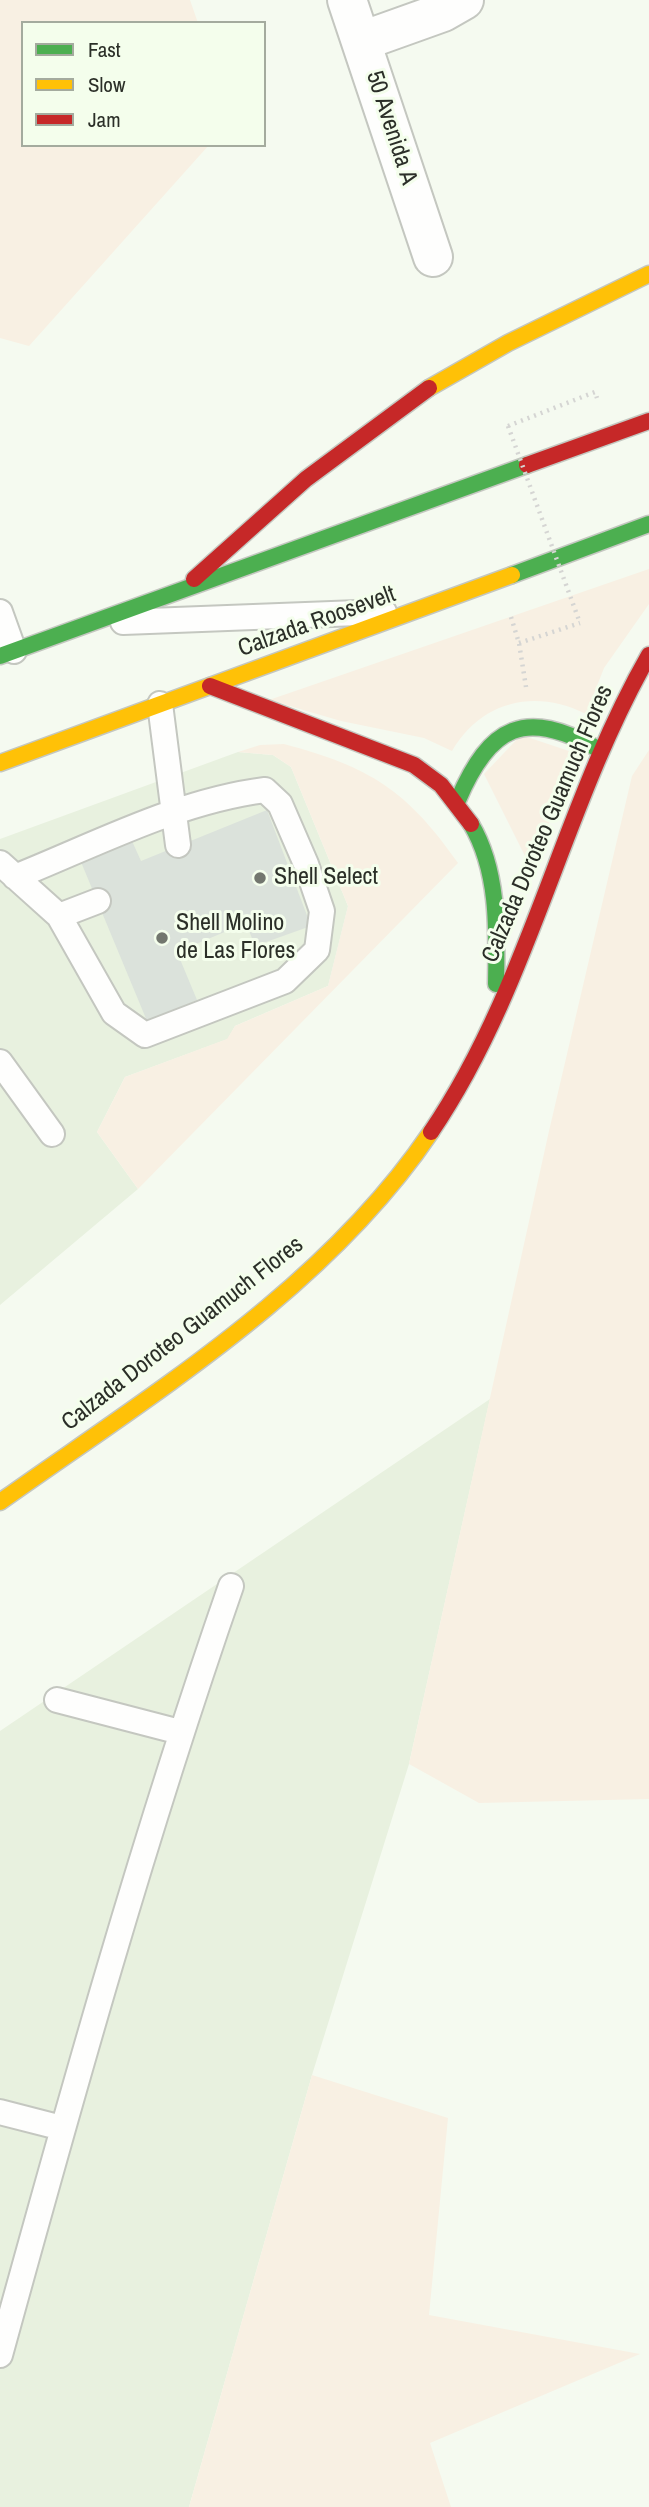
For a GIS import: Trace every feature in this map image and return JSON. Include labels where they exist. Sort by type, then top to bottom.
[{"type":"main road","points":[[182,590],[278,500],[426,390],[502,345],[649,274]]},
{"type":"main road","points":[[7,654],[649,421]]},
{"type":"main road","name":"Calzada Roosevelt","points":[[0,763],[649,524]]},
{"type":"main road","name":"Calzada Doroteo Guamuch Flores","points":[[0,1502],[219,1342],[308,1268],[381,1196],[428,1138],[495,1013],[598,749],[649,655]]},
{"type":"main road","name":"Calzada Doroteo Guamuch Flores","points":[[210,686],[414,765],[438,780],[458,800],[473,824],[493,877],[498,940],[495,1013]]},
{"type":"main road","points":[[458,800],[468,772],[484,748],[506,733],[532,726],[570,732],[598,749]]},
{"type":"street","name":"50 Avenida A","points":[[347,0],[433,257]]},
{"type":"street","points":[[362,41],[443,12],[464,0]]},
{"type":"lane","points":[[91,623],[412,611]]},
{"type":"lane","points":[[0,612],[7,654]]},
{"type":"lane","points":[[160,704],[177,845]]},
{"type":"lane","points":[[265,790],[279,804],[306,864],[321,911],[317,950],[285,981],[145,1035],[114,1013],[59,916],[7,870],[173,814],[237,794],[265,790]]},
{"type":"lane","points":[[59,916],[98,901]]},
{"type":"lane","points":[[0,1062],[52,1134]]},
{"type":"lane","points":[[0,2355],[62,2128],[180,1732],[231,1586]]},
{"type":"lane","points":[[57,1700],[180,1732]]},
{"type":"lane","points":[[0,2112],[62,2128]]},
{"type":"path","points":[[519,643],[580,623],[508,426],[595,392]]},
{"type":"path","points":[[498,579],[519,643],[532,726]]},
{"type":"shaded area","points":[[0,0],[190,0],[197,21],[21,21],[21,147],[207,147],[29,346],[0,338]]},
{"type":"shaded area","points":[[649,569],[649,604],[604,668],[586,714],[548,702],[511,704],[478,720],[452,751],[424,738],[341,721],[269,700]]},
{"type":"shaded area","points":[[521,735],[575,753],[532,870],[484,774]]},
{"type":"shaded area","name":"Shell Molino de Las Flores","points":[[284,744],[340,762],[384,785],[421,817],[458,863],[138,1189],[97,1132],[125,1077],[227,1039],[235,1026],[328,986],[348,906],[291,767],[273,755],[238,752],[260,745]]},
{"type":"shaded area","points":[[649,750],[649,1799],[479,1803],[409,1764],[549,1131],[632,776]]},
{"type":"shaded area","points":[[238,752],[273,755],[291,767],[348,906],[328,986],[235,1026],[228,1039],[125,1077],[97,1132],[138,1189],[0,1305],[0,839]]},
{"type":"shaded area","points":[[490,1399],[409,1764],[312,2075],[189,2507],[0,2507],[0,1731]]},
{"type":"shaded area","points":[[312,2075],[448,2118],[429,2315],[640,2354],[430,2443],[451,2507],[189,2507]]},
{"type":"building","name":"Shell Molino de Las Flores","points":[[267,810],[311,926],[255,946],[246,923],[177,952],[197,1000],[147,1021],[81,862],[132,841],[141,861]]},
{"type":"traffic: fast","points":[[0,656],[527,465]]},
{"type":"traffic: fast","points":[[512,575],[649,524]]},
{"type":"traffic: fast","points":[[458,800],[483,755],[497,740],[513,731],[530,727],[550,729],[598,749]]},
{"type":"traffic: fast","points":[[471,824],[487,861],[491,881],[496,922],[496,984]]},
{"type":"traffic: slow","points":[[429,388],[508,343],[649,274]]},
{"type":"traffic: slow","points":[[0,763],[512,575]]},
{"type":"traffic: slow","points":[[0,1502],[175,1379],[288,1290],[340,1241],[388,1189],[431,1132]]},
{"type":"traffic: jam","points":[[194,579],[306,479],[429,388]]},
{"type":"traffic: jam","points":[[527,465],[649,421]]},
{"type":"traffic: jam","points":[[431,1132],[465,1076],[495,1017],[592,773],[649,655]]},
{"type":"traffic: jam","points":[[210,686],[414,765],[441,785],[471,824]]},
{"type":"place","name":"Shell Select","points":[[260,878]]},
{"type":"place","name":"Shell Molino de Las Flores","points":[[162,938]]}]
